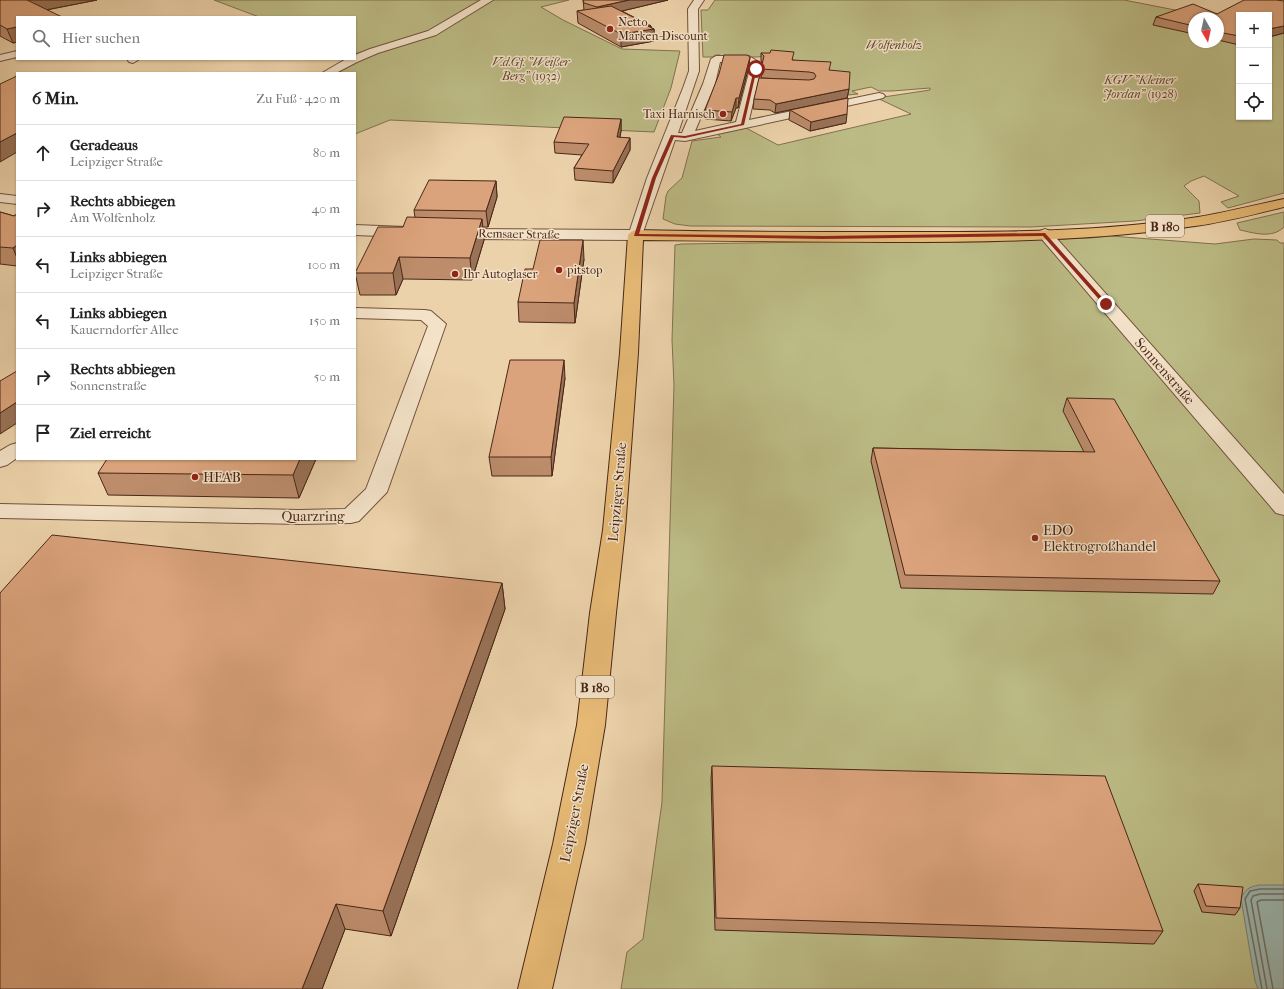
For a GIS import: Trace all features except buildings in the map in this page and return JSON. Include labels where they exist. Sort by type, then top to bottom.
[{"type":"main road","name":"B 180","points":[[636,236],[823,238],[1045,234],[1120,230],[1184,224],[1284,203]]},
{"type":"main road","name":"Leipziger Straße","points":[[535,989],[569,844],[590,725],[602,613],[614,530],[629,353],[636,236]]},
{"type":"street","points":[[356,59],[374,51],[432,33],[488,0]]},
{"type":"street","name":"Leipziger Straße","points":[[679,136],[694,71],[692,17],[693,9],[699,0]]},
{"type":"street","points":[[0,58],[16,54]]},
{"type":"street","name":"Leipziger Straße","points":[[636,236],[654,178],[709,84],[716,59],[749,59],[757,64],[742,124]]},
{"type":"street","points":[[330,72],[353,60]]},
{"type":"street","points":[[752,82],[766,83]]},
{"type":"street","points":[[679,136],[879,96]]},
{"type":"street","points":[[0,198],[16,200]]},
{"type":"street","points":[[356,230],[423,233]]},
{"type":"street","name":"Remsaer Straße","points":[[439,233],[636,236]]},
{"type":"street","name":"Sonnenstraße","points":[[1045,234],[1284,508]]},
{"type":"street","name":"Quarzring","points":[[0,511],[292,517],[351,516],[376,492],[437,324],[425,315],[356,313]]},
{"type":"street","points":[[0,460],[16,450]]},
{"type":"green space","name":"V.d.Gf. \"Weißer Berg\" (1932)","points":[[214,0],[569,0],[541,7],[563,20],[622,49],[680,51],[671,88],[654,132],[390,120],[356,134],[356,72],[339,72],[372,54],[356,53],[356,16],[256,16]]},
{"type":"green space","points":[[715,0],[1124,0],[1188,13],[1188,48],[1224,48],[1224,19],[1236,22],[1236,120],[1272,120],[1272,30],[1284,33],[1284,193],[1228,208],[1221,202],[1239,196],[1204,176],[1191,181],[1184,186],[1199,201],[1200,213],[1135,221],[1031,227],[690,226],[675,224],[663,219],[666,196],[668,191],[682,178],[692,141],[721,137],[717,134],[746,128],[778,145],[911,114],[877,98],[930,90],[930,88],[879,91],[871,87],[852,91],[858,94],[848,95],[768,56],[722,57],[720,55],[715,55],[713,57],[703,57],[701,10],[708,10]]},
{"type":"green space","points":[[1284,212],[1284,227],[1274,233],[1263,234],[1240,230],[1237,223]]},
{"type":"green space","points":[[1111,236],[1215,244],[1254,239],[1277,240],[1280,243],[1284,243],[1284,989],[621,989],[627,952],[643,939],[662,802],[674,385],[672,340],[675,245],[1090,238]]},
{"type":"water","points":[[1259,885],[1284,885],[1284,989],[1258,989],[1255,981],[1241,899],[1248,889]]},
{"type":"place","name":"Netto Marken-Discount","points":[[610,29]]},
{"type":"place","name":"Taxi Harnisch","points":[[723,114]]},
{"type":"place","name":"pitstop","points":[[559,270]]},
{"type":"place","name":"Ihr Autoglaser","points":[[455,274]]},
{"type":"place","name":"HEAB","points":[[195,477]]},
{"type":"place","name":"EDO Elektrogroßhandel","points":[[1035,538]]},
{"type":"route","points":[[756,69],[742,124],[685,137],[672,136],[654,178],[644,206],[636,236],[823,238],[1045,234],[1106,304]]},
{"type":"park label","name":"Wolfenholz","points":[[894,45]]},
{"type":"park label","name":"KGV \"Kleiner Jordan\" (1928)","points":[[1140,87]]}]
